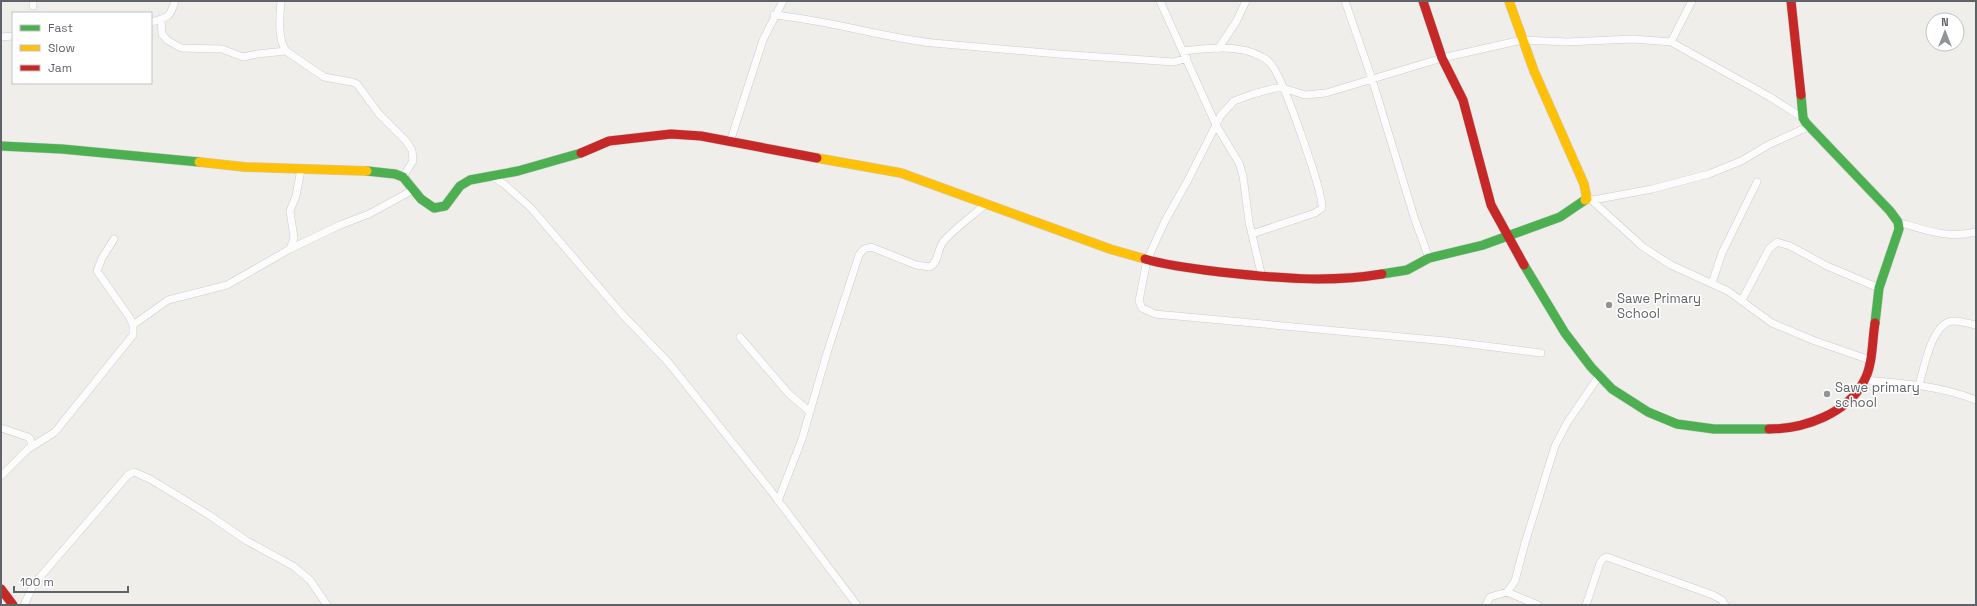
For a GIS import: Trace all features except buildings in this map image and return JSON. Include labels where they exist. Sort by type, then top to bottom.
[{"type":"street","points":[[152,22],[168,17],[172,13],[175,1]]},
{"type":"street","points":[[281,1],[280,20],[283,46],[286,50],[324,76],[357,84],[379,114],[406,141],[412,150],[414,161],[403,177]]},
{"type":"street","points":[[730,142],[760,46],[774,15],[783,1]]},
{"type":"street","points":[[1160,1],[1216,125],[1239,163],[1243,176],[1252,234],[1262,277]]},
{"type":"street","points":[[1218,48],[1236,22],[1246,1]]},
{"type":"street","points":[[1345,1],[1372,79],[1415,220],[1429,258]]},
{"type":"street","points":[[1423,1],[1442,58],[1463,100],[1491,205],[1566,333],[1590,367],[1612,389],[1648,412],[1677,424],[1714,429],[1772,428],[1806,424],[1825,417],[1846,402],[1857,392],[1865,380],[1870,360],[1879,288],[1896,239],[1898,222]]},
{"type":"street","points":[[1509,1],[1522,40],[1548,106],[1590,198],[1643,247],[1671,265],[1712,283],[1742,300],[1772,323],[1815,341],[1870,360]]},
{"type":"street","points":[[1671,42],[1692,1]]},
{"type":"street","points":[[1791,1],[1803,118],[1808,127],[1890,211],[1898,222],[1943,234],[1955,235],[1976,232]]},
{"type":"street","points":[[774,15],[814,20],[926,42],[1058,54],[1174,62],[1187,58]]},
{"type":"street","points":[[161,19],[162,34],[167,40],[182,48],[222,48],[243,57],[286,50]]},
{"type":"street","points":[[1,37],[12,36]]},
{"type":"street","points":[[1541,353],[1446,341],[1155,314],[1142,308],[1139,301],[1147,260],[1165,221],[1221,115],[1234,101],[1253,94],[1275,88],[1283,88],[1305,95],[1315,95],[1442,58],[1522,40],[1567,42],[1633,39],[1671,42],[1770,97],[1803,118]]},
{"type":"street","points":[[1183,50],[1218,48],[1235,49],[1262,56],[1272,65],[1283,88],[1310,161],[1322,208],[1319,211],[1252,234]]},
{"type":"street","points":[[1,146],[62,149],[245,167],[368,171],[395,174],[403,177],[428,206],[438,208],[450,202],[464,182],[518,171],[574,156],[609,141],[671,134],[701,136],[902,173],[1110,249],[1147,260],[1188,268],[1262,277],[1333,279],[1377,275],[1407,270],[1429,258],[1483,245],[1570,212],[1590,198],[1652,189],[1709,174],[1741,161],[1770,144],[1808,127]]},
{"type":"street","points":[[290,249],[294,238],[290,211],[296,196],[300,169]]},
{"type":"street","points":[[492,176],[504,184],[531,208],[622,314],[668,362],[778,501],[857,605]]},
{"type":"street","points":[[1712,283],[1722,253],[1757,182]]},
{"type":"street","points":[[133,325],[168,300],[208,292],[227,285],[290,249],[340,225],[369,214],[413,190]]},
{"type":"street","points":[[778,501],[802,439],[829,345],[859,255],[864,249],[871,247],[916,265],[930,266],[935,262],[939,248],[947,238],[986,204]]},
{"type":"street","points":[[1,476],[32,446],[55,432],[133,335],[133,325],[97,271],[102,258],[114,239]]},
{"type":"street","points":[[1742,300],[1769,250],[1777,242],[1790,246],[1827,266],[1879,288]]},
{"type":"street","points":[[1918,385],[1935,334],[1944,324],[1954,321],[1976,325]]},
{"type":"street","points":[[740,337],[788,393],[810,412]]},
{"type":"street","points":[[1486,605],[1490,597],[1511,589],[1515,581],[1525,543],[1555,446],[1567,423],[1599,376]]},
{"type":"street","points":[[1865,380],[1918,385],[1948,391],[1976,400]]},
{"type":"street","points":[[1,428],[28,437],[32,446]]},
{"type":"street","points":[[24,605],[34,584],[128,474],[135,472],[150,479],[209,515],[247,541],[293,566],[310,580],[327,605]]},
{"type":"street","points":[[1586,605],[1600,563],[1604,558],[1608,557],[1713,595],[1722,600],[1725,605]]},
{"type":"street","points":[[1,589],[13,605]]},
{"type":"street","points":[[1506,592],[1538,605]]},
{"type":"traffic: fast","points":[[1801,95],[1803,118],[1806,123],[1890,211],[1898,222],[1899,229],[1879,288],[1875,323]]},
{"type":"traffic: fast","points":[[1,146],[62,149],[199,162]]},
{"type":"traffic: fast","points":[[367,171],[395,174],[403,177],[421,199],[434,208],[445,206],[460,186],[470,180],[518,171],[581,153]]},
{"type":"traffic: fast","points":[[1382,274],[1407,270],[1429,258],[1483,245],[1560,217],[1585,200]]},
{"type":"traffic: fast","points":[[1524,265],[1565,333],[1591,367],[1612,389],[1648,412],[1677,424],[1714,429],[1769,429]]},
{"type":"traffic: slow","points":[[1509,1],[1534,71],[1584,184],[1587,199],[1585,200]]},
{"type":"traffic: slow","points":[[817,158],[901,173],[1110,249],[1145,259]]},
{"type":"traffic: slow","points":[[199,162],[245,167],[367,171]]},
{"type":"traffic: jam","points":[[1423,1],[1442,58],[1463,100],[1491,205],[1524,265]]},
{"type":"traffic: jam","points":[[1791,1],[1801,95]]},
{"type":"traffic: jam","points":[[581,153],[609,141],[671,134],[701,136],[817,158]]},
{"type":"traffic: jam","points":[[1145,259],[1163,264],[1281,278],[1321,279],[1362,277],[1382,274]]},
{"type":"traffic: jam","points":[[1769,429],[1810,423],[1836,411],[1847,402],[1856,393],[1867,375],[1871,360],[1875,323]]},
{"type":"traffic: jam","points":[[1,589],[13,605]]},
{"type":"place","name":"Sawe Primary School","points":[[1609,305]]},
{"type":"place","name":"Sawe primary school","points":[[1827,394]]}]
